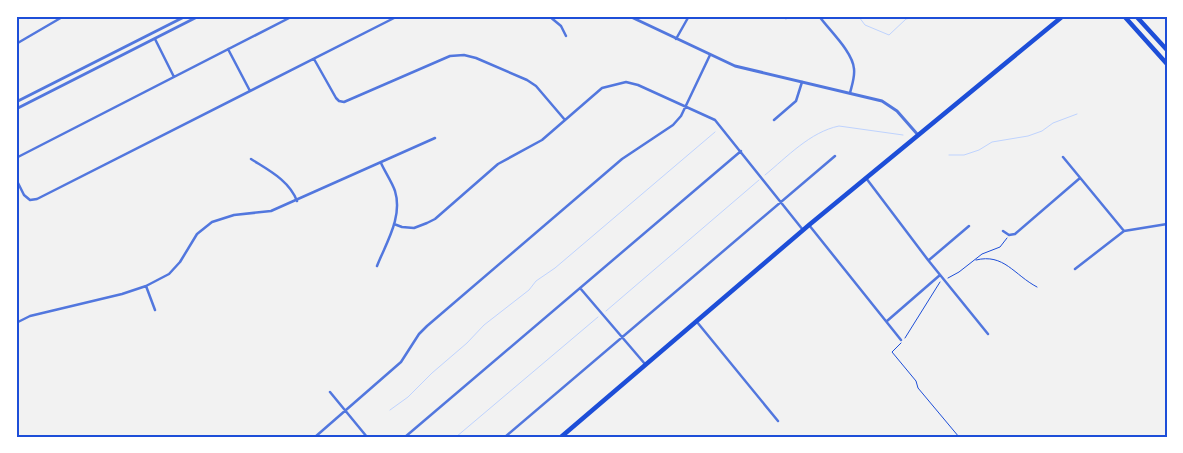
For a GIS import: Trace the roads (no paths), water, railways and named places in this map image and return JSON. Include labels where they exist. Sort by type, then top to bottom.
[{"type":"main road","points":[[561,437],[803,230],[1063,16]]},
{"type":"main road","points":[[1124,16],[1167,64]]},
{"type":"main road","points":[[1136,16],[1167,50]]},
{"type":"street","points":[[16,44],[64,16]]},
{"type":"street","points":[[16,102],[186,16]]},
{"type":"street","points":[[16,109],[199,16]]},
{"type":"street","points":[[16,158],[293,16]]},
{"type":"street","points":[[16,179],[24,195],[30,200],[37,199],[398,16]]},
{"type":"street","points":[[549,16],[561,26],[566,36]]},
{"type":"street","points":[[629,16],[710,55],[749,70],[882,101],[890,105],[918,135]]},
{"type":"street","points":[[676,39],[688,16]]},
{"type":"street","points":[[819,16],[849,54],[854,71],[850,93]]},
{"type":"street","points":[[152,34],[174,77]]},
{"type":"street","points":[[228,49],[250,91]]},
{"type":"street","points":[[314,59],[336,98],[344,102],[450,56],[464,55],[476,58],[536,86],[565,120]]},
{"type":"street","points":[[314,437],[401,362],[419,334],[427,326],[622,159],[673,124],[681,116],[710,55]]},
{"type":"street","points":[[394,224],[414,228],[427,224],[498,164],[538,143],[602,88],[626,82],[638,85],[715,120],[803,230]]},
{"type":"street","points":[[774,120],[796,101],[802,82]]},
{"type":"street","points":[[16,323],[30,316],[122,294],[146,286],[169,274],[180,262],[197,234],[212,222],[234,215],[271,211],[435,138]]},
{"type":"street","points":[[406,437],[741,151]]},
{"type":"street","points":[[505,437],[835,156]]},
{"type":"street","points":[[1063,157],[1124,231]]},
{"type":"street","points":[[250,159],[289,186],[297,201]]},
{"type":"street","points":[[377,266],[394,224],[397,205],[395,191],[381,163]]},
{"type":"street","points":[[866,178],[928,260],[988,334]]},
{"type":"street","points":[[1003,232],[1009,235],[1015,234],[1080,178]]},
{"type":"street","points":[[1075,269],[1124,231],[1167,224]]},
{"type":"street","points":[[809,225],[902,340]]},
{"type":"street","points":[[928,260],[970,226]]},
{"type":"street","points":[[887,321],[940,275]]},
{"type":"street","points":[[146,286],[155,310]]},
{"type":"street","points":[[580,288],[646,365]]},
{"type":"street","points":[[697,322],[778,421]]},
{"type":"street","points":[[330,392],[367,437]]},
{"type":"waterway","points":[[859,17],[865,25],[889,35],[906,19],[919,16]]},
{"type":"waterway","points":[[949,155],[964,155],[979,150],[992,142],[1028,136],[1042,131],[1053,123],[1077,114]]},
{"type":"waterway","points":[[765,175],[809,139],[828,129],[839,126],[903,135]]},
{"type":"waterway","points":[[390,410],[408,397],[484,325],[529,290],[536,281],[555,268],[715,132]]},
{"type":"waterway","points":[[606,311],[759,180]]},
{"type":"waterway","points":[[456,437],[598,317]]}]
